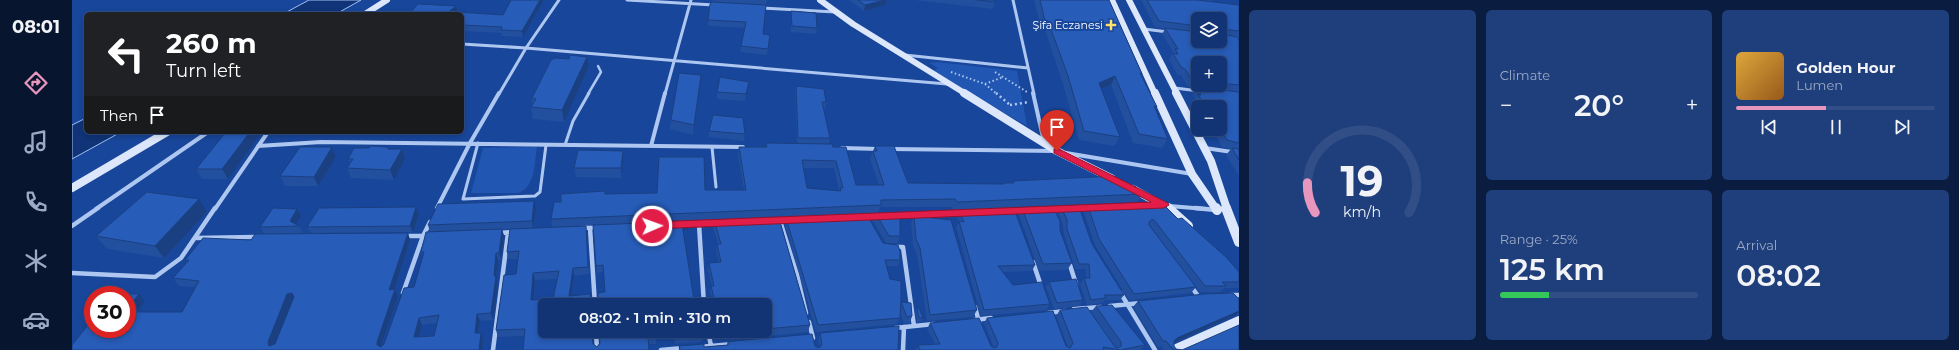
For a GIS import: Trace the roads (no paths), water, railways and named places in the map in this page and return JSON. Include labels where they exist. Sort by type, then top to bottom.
[{"type":"street","points":[[367,12],[387,0]]},
{"type":"street","points":[[401,300],[423,236],[470,143],[526,48],[559,0]]},
{"type":"street","points":[[627,0],[690,2],[719,5]]},
{"type":"street","points":[[820,0],[835,12],[1057,151],[1164,205],[1192,230]]},
{"type":"street","points":[[1013,0],[1044,142]]},
{"type":"street","points":[[1112,0],[1192,174],[1217,210]]},
{"type":"street","points":[[1129,0],[1211,161],[1239,242]]},
{"type":"street","points":[[651,146],[690,2]]},
{"type":"street","points":[[758,7],[835,12]]},
{"type":"street","points":[[1144,29],[1175,33]]},
{"type":"street","points":[[464,44],[526,48],[949,84]]},
{"type":"street","points":[[903,55],[1028,68]]},
{"type":"street","points":[[1175,88],[1191,90]]},
{"type":"street","points":[[72,188],[164,134]]},
{"type":"street","points":[[72,226],[205,134]]},
{"type":"street","points":[[72,273],[155,277],[181,258],[267,134]]},
{"type":"street","points":[[258,146],[320,142],[751,147]]},
{"type":"street","points":[[838,148],[1057,151],[1192,174]]},
{"type":"street","points":[[1205,148],[1239,153]]},
{"type":"street","points":[[1150,206],[1164,205],[1227,210]]},
{"type":"street","points":[[1044,211],[1092,208]]},
{"type":"street","points":[[1079,209],[1081,215]]},
{"type":"street","points":[[1052,210],[1056,216]]},
{"type":"street","points":[[948,213],[950,221]]},
{"type":"street","points":[[889,216],[968,213]]},
{"type":"street","points":[[859,217],[881,216]]},
{"type":"street","points":[[867,217],[870,223]]},
{"type":"street","points":[[773,221],[796,220]]},
{"type":"street","points":[[780,221],[797,275],[814,344]]},
{"type":"street","points":[[683,225],[728,223]]},
{"type":"street","points":[[698,224],[703,298]]},
{"type":"street","points":[[575,229],[605,227]]},
{"type":"street","points":[[590,228],[594,298]]},
{"type":"street","points":[[493,233],[523,232]]},
{"type":"street","points":[[494,350],[508,233]]},
{"type":"street","points":[[399,236],[438,235]]},
{"type":"street","points":[[195,238],[266,237]]},
{"type":"street","points":[[890,247],[903,247],[914,326]]},
{"type":"street","points":[[1030,256],[1043,292]]},
{"type":"street","points":[[1067,257],[1079,293]]},
{"type":"street","points":[[1186,278],[1198,296]]},
{"type":"street","points":[[1116,286],[1155,350]]},
{"type":"street","points":[[1225,295],[1239,295]]},
{"type":"street","points":[[1191,297],[1205,296]]},
{"type":"street","points":[[1081,300],[1088,313]]},
{"type":"street","points":[[1044,314],[1084,308],[1148,302]]},
{"type":"street","points":[[974,304],[981,326]]},
{"type":"street","points":[[1049,306],[1054,320]]},
{"type":"street","points":[[971,320],[1000,318]]},
{"type":"street","points":[[1174,350],[1239,321]]},
{"type":"street","points":[[889,329],[942,323]]},
{"type":"street","points":[[903,350],[904,327]]},
{"type":"street","points":[[805,338],[820,337]]},
{"type":"street","points":[[596,338],[597,350]]},
{"type":"street","points":[[661,350],[742,343]]},
{"type":"lane","points":[[565,145],[573,121],[601,72],[598,66]]},
{"type":"lane","points":[[478,143],[463,194],[464,199],[535,196],[540,192],[546,145]]},
{"type":"lane","points":[[712,147],[716,187]]},
{"type":"place","name":"Şifa Eczanesi","points":[[1111,25]]}]
